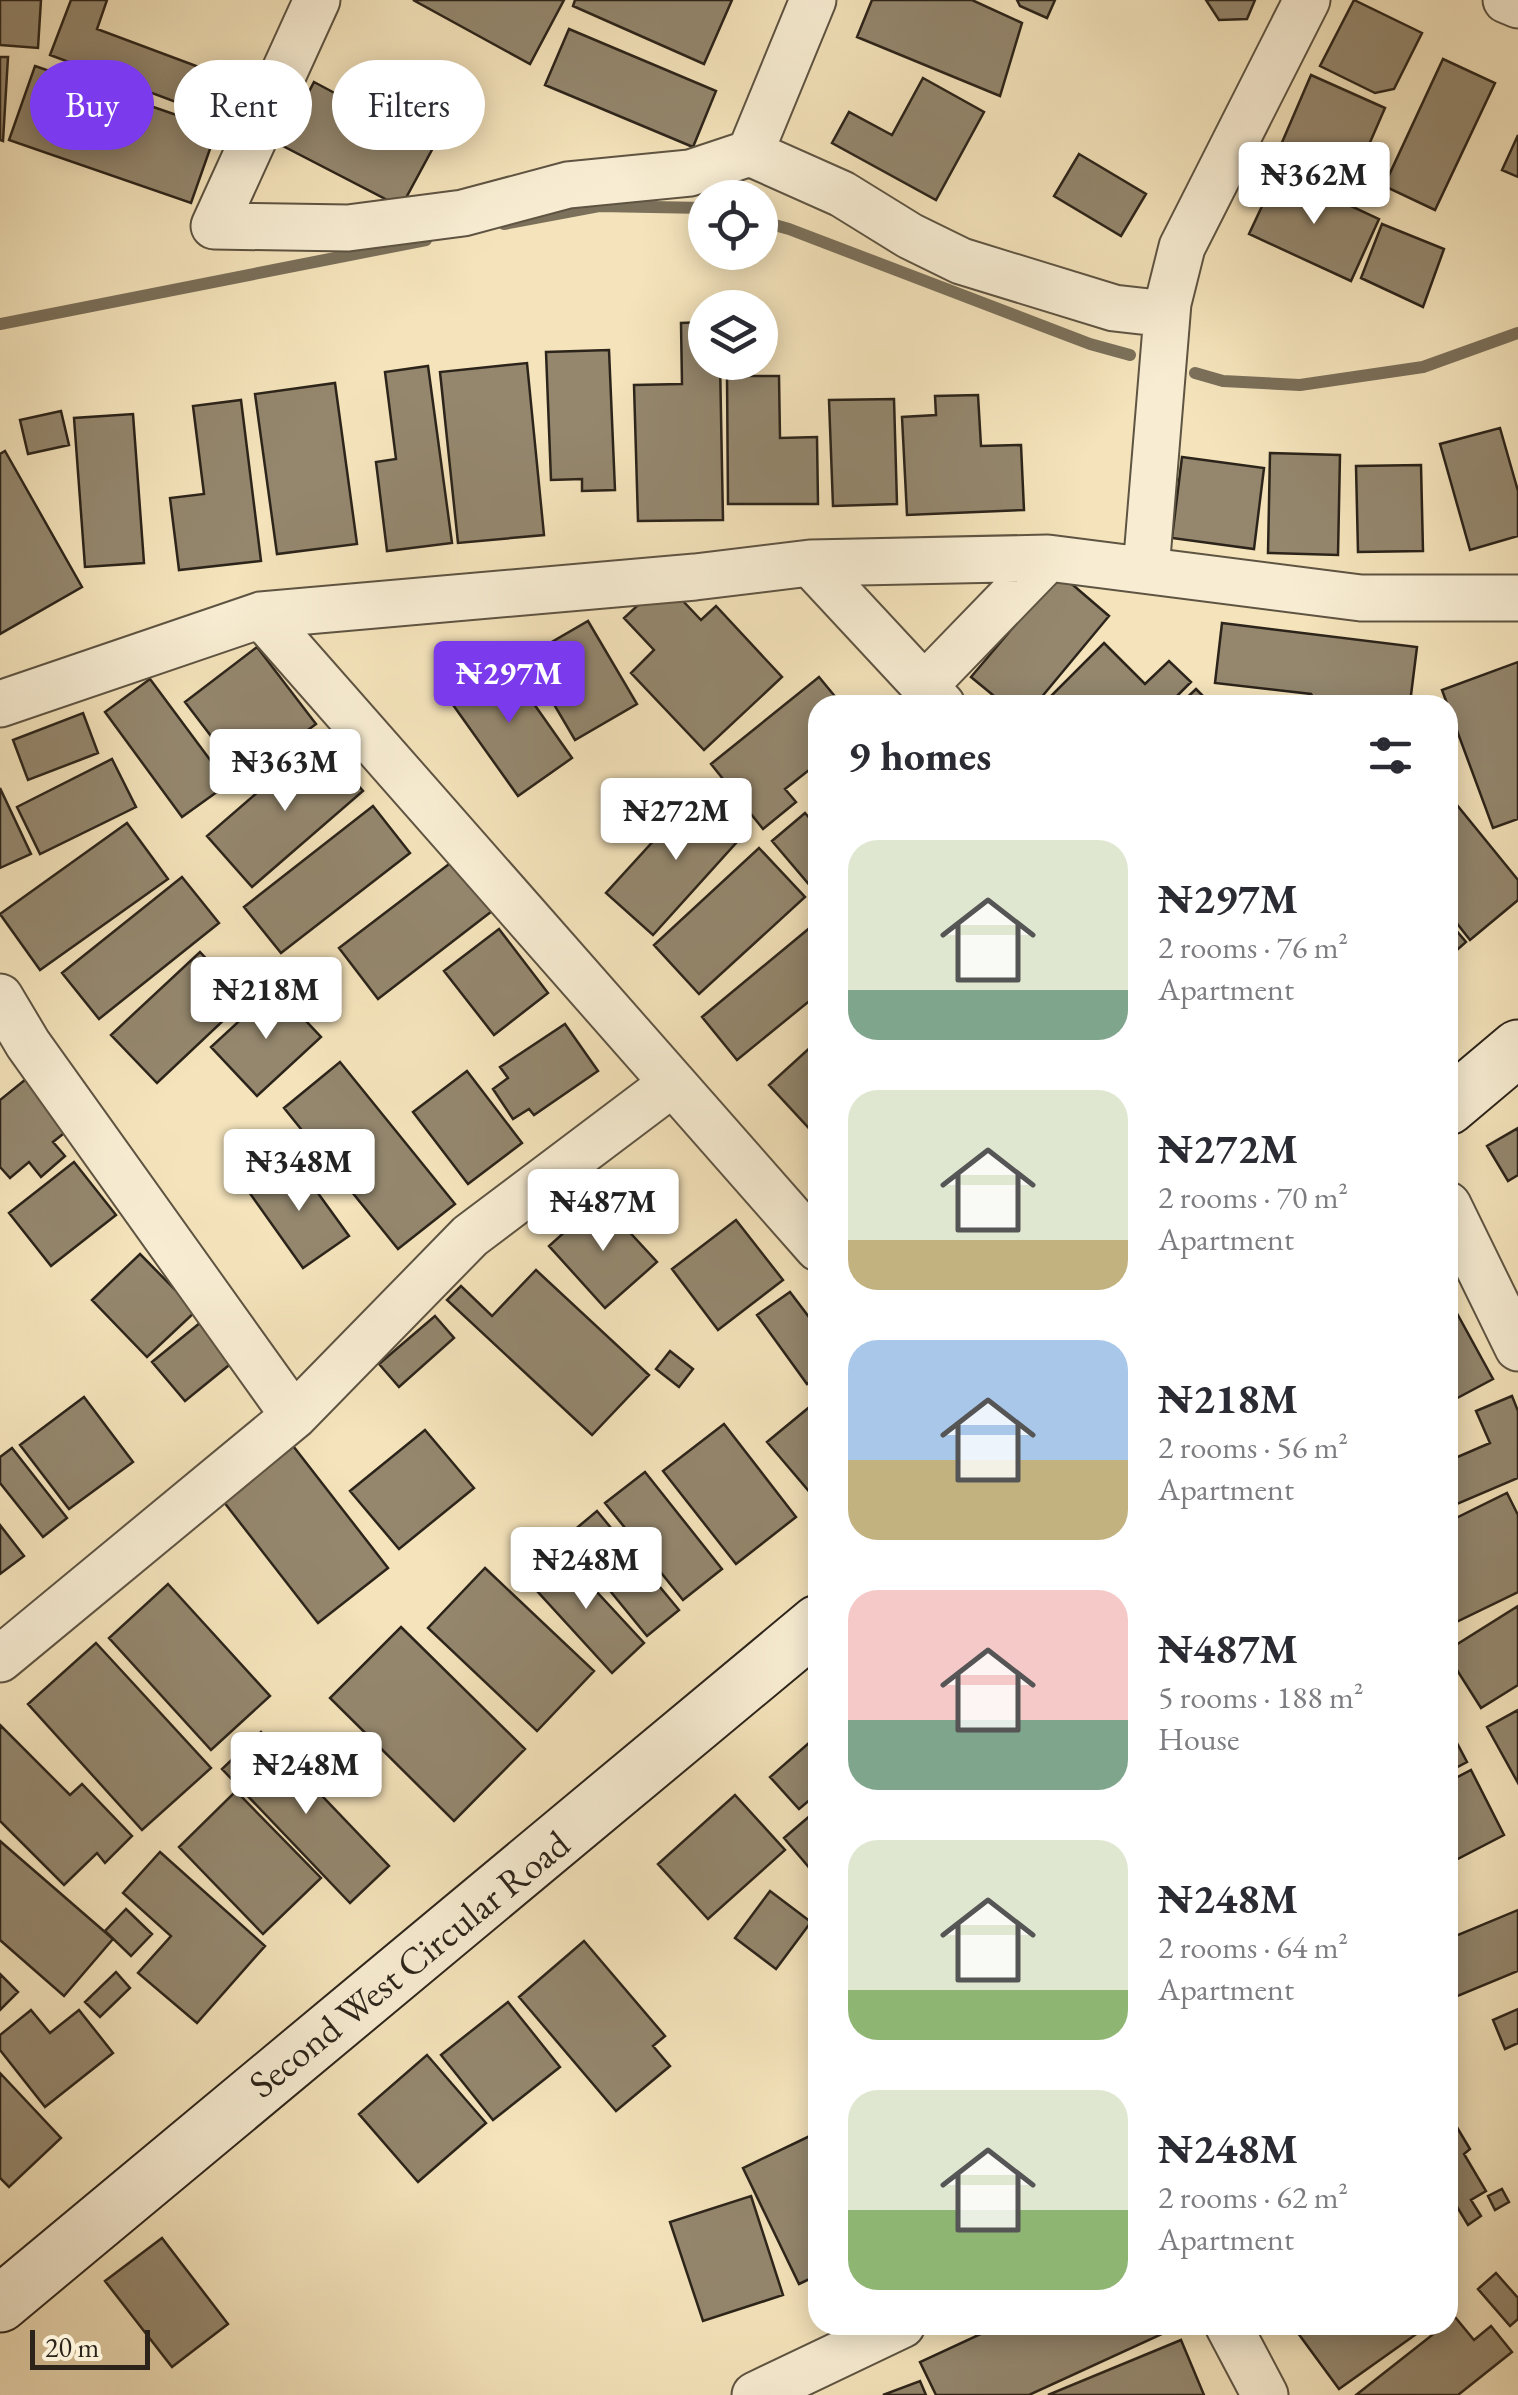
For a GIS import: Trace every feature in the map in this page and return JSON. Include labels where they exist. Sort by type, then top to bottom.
[{"type":"street","points":[[317,0],[214,226],[348,228],[463,212],[568,185],[690,173],[750,153],[842,194],[910,236],[961,261],[1114,308],[1167,314]]},
{"type":"street","points":[[750,153],[813,0]]},
{"type":"street","points":[[1146,570],[1167,314],[1182,247],[1307,0]]},
{"type":"street","points":[[1506,0],[1518,5]]},
{"type":"street","points":[[810,563],[933,695],[1048,558]]},
{"type":"street","points":[[0,704],[261,616],[810,563],[1048,558],[1360,598],[1518,598]]},
{"type":"street","points":[[261,616],[808,1237]]},
{"type":"street","points":[[0,997],[14,1056],[294,1416]]},
{"type":"street","points":[[1458,1099],[1518,1048]]},
{"type":"street","points":[[0,1660],[294,1416],[470,1236],[674,1083]]},
{"type":"street","points":[[1458,1225],[1518,1348]]},
{"type":"street","name":"Second West Circular Road","points":[[0,2304],[808,1631]]},
{"type":"street","points":[[754,2395],[881,2335]]},
{"type":"street","points":[[1233,2335],[1265,2395]]},
{"type":"building","points":[[0,0],[41,0],[38,48],[0,45]]},
{"type":"building","points":[[71,0],[107,0],[97,29],[180,60],[174,60],[174,101],[154,94],[154,60],[63,60],[50,55]]},
{"type":"building","points":[[413,0],[564,0],[530,64]]},
{"type":"building","points":[[575,0],[732,0],[704,64],[573,6]]},
{"type":"building","points":[[872,0],[972,0],[1022,23],[1000,96],[857,37]]},
{"type":"building","points":[[1017,0],[1055,0],[1047,18],[1020,6]]},
{"type":"building","points":[[1206,0],[1255,0],[1247,19],[1219,20]]},
{"type":"building","points":[[1354,0],[1422,33],[1394,89],[1375,93],[1320,66]]},
{"type":"building","points":[[569,29],[716,91],[693,147],[545,85]]},
{"type":"building","points":[[0,57],[8,57],[3,141],[0,140]]},
{"type":"building","points":[[1443,59],[1495,83],[1435,210],[1384,186]]},
{"type":"building","points":[[1311,75],[1385,108],[1351,186],[1277,154]]},
{"type":"building","points":[[923,78],[984,112],[936,200],[832,143],[849,112],[892,135]]},
{"type":"building","points":[[30,80],[30,147],[9,140]]},
{"type":"building","points":[[314,82],[332,92],[332,150],[432,150],[401,207],[291,150],[312,150]]},
{"type":"building","points":[[154,107],[174,114],[174,150],[210,150],[191,203],[38,150],[154,150]]},
{"type":"building","points":[[1518,135],[1518,177],[1502,170]]},
{"type":"building","points":[[1079,154],[1146,194],[1121,236],[1054,196]]},
{"type":"building","points":[[1278,172],[1379,219],[1351,281],[1249,234]]},
{"type":"building","points":[[1382,224],[1444,249],[1423,307],[1361,278]]},
{"type":"building","points":[[681,323],[688,323],[688,380],[720,380],[723,520],[638,521],[634,385],[682,384]]},
{"type":"building","points":[[609,350],[615,490],[582,491],[582,479],[551,480],[546,352]]},
{"type":"building","points":[[527,363],[544,535],[458,543],[440,372]]},
{"type":"building","points":[[428,366],[452,543],[387,551],[376,462],[396,459],[385,372]]},
{"type":"building","points":[[779,376],[780,438],[817,437],[818,504],[728,504],[727,380],[778,380]]},
{"type":"building","points":[[335,383],[357,544],[277,554],[255,394]]},
{"type":"building","points":[[978,395],[981,446],[1021,445],[1024,510],[907,515],[902,417],[936,415],[935,396]]},
{"type":"building","points":[[894,399],[897,504],[833,506],[829,400]]},
{"type":"building","points":[[241,400],[261,561],[179,570],[170,498],[204,494],[193,406]]},
{"type":"building","points":[[61,411],[69,445],[28,454],[20,420]]},
{"type":"building","points":[[133,414],[144,563],[85,567],[74,418]]},
{"type":"building","points":[[1500,428],[1518,491],[1518,536],[1470,550],[1440,444]]},
{"type":"building","points":[[5,451],[82,587],[0,634],[0,454]]},
{"type":"building","points":[[1270,453],[1340,455],[1338,555],[1268,553]]},
{"type":"building","points":[[1182,457],[1264,468],[1254,549],[1172,538]]},
{"type":"building","points":[[1421,465],[1423,551],[1358,552],[1356,466]]},
{"type":"building","points":[[1059,573],[1109,616],[1043,695],[993,695],[971,677]]},
{"type":"building","points":[[664,581],[701,620],[716,606],[782,677],[704,750],[631,673],[654,650],[624,618]]},
{"type":"building","points":[[588,621],[637,704],[575,740],[526,657]]},
{"type":"building","points":[[1222,623],[1417,647],[1411,695],[1312,695],[1215,683]]},
{"type":"building","points":[[1104,643],[1145,684],[1169,661],[1191,682],[1178,695],[1052,695]]},
{"type":"building","points":[[257,647],[316,724],[243,778],[185,702]]},
{"type":"building","points":[[501,657],[572,758],[518,796],[446,695]]},
{"type":"building","points":[[1518,662],[1518,819],[1493,828],[1458,733],[1458,695],[1444,695],[1442,690]]},
{"type":"building","points":[[819,677],[834,695],[808,695],[808,771],[785,789],[796,802],[763,829],[711,764]]},
{"type":"building","points":[[150,679],[228,784],[182,817],[105,712]]},
{"type":"building","points":[[83,713],[98,753],[28,780],[13,740]]},
{"type":"building","points":[[318,740],[363,791],[252,887],[207,836]]},
{"type":"building","points":[[112,759],[136,807],[40,854],[17,807]]},
{"type":"building","points":[[0,788],[31,854],[0,868]]},
{"type":"building","points":[[699,791],[745,833],[653,935],[606,893]]},
{"type":"building","points":[[373,806],[410,853],[281,953],[244,907]]},
{"type":"building","points":[[1458,806],[1518,880],[1518,900],[1470,940],[1458,925]]},
{"type":"building","points":[[805,813],[808,816],[808,883],[772,841]]},
{"type":"building","points":[[127,823],[168,879],[40,970],[0,914]]},
{"type":"building","points":[[759,848],[805,897],[699,994],[654,945]]},
{"type":"building","points":[[457,858],[496,908],[378,999],[339,948]]},
{"type":"building","points":[[182,877],[219,923],[99,1019],[62,973]]},
{"type":"building","points":[[499,929],[548,993],[494,1035],[444,971]]},
{"type":"building","points":[[808,929],[808,1002],[737,1060],[702,1017]]},
{"type":"building","points":[[1458,933],[1466,942],[1458,949]]},
{"type":"building","points":[[200,952],[245,1000],[157,1083],[111,1035]]},
{"type":"building","points":[[275,988],[321,1037],[257,1096],[211,1047]]},
{"type":"building","points":[[565,1024],[598,1071],[534,1115],[529,1109],[513,1119],[493,1089],[508,1078],[500,1067]]},
{"type":"building","points":[[808,1050],[808,1127],[769,1085]]},
{"type":"building","points":[[340,1062],[455,1204],[398,1249],[284,1108]]},
{"type":"building","points":[[467,1071],[522,1143],[468,1184],[413,1112]]},
{"type":"building","points":[[31,1075],[73,1126],[53,1142],[65,1156],[41,1177],[29,1162],[10,1178],[0,1167],[0,1100]]},
{"type":"building","points":[[1518,1128],[1518,1175],[1508,1181],[1487,1146]]},
{"type":"building","points":[[294,1160],[349,1236],[303,1268],[249,1192]]},
{"type":"building","points":[[74,1162],[116,1215],[51,1266],[9,1213]]},
{"type":"building","points":[[600,1200],[657,1262],[605,1308],[549,1246]]},
{"type":"building","points":[[736,1220],[783,1280],[718,1330],[672,1269]]},
{"type":"building","points":[[140,1254],[196,1311],[147,1357],[92,1300]]},
{"type":"building","points":[[536,1270],[649,1375],[592,1435],[447,1300],[461,1286],[492,1316]]},
{"type":"building","points":[[790,1292],[808,1316],[808,1383],[807,1384],[757,1315]]},
{"type":"building","points":[[1458,1315],[1493,1379],[1458,1398]]},
{"type":"building","points":[[435,1316],[454,1338],[399,1387],[379,1364]]},
{"type":"building","points":[[206,1318],[239,1357],[185,1401],[152,1362]]},
{"type":"building","points":[[670,1351],[693,1369],[679,1387],[656,1369]]},
{"type":"building","points":[[1512,1396],[1518,1411],[1518,1478],[1458,1504],[1458,1457],[1490,1443],[1476,1411]]},
{"type":"building","points":[[84,1397],[133,1462],[69,1509],[20,1445]]},
{"type":"building","points":[[808,1408],[808,1490],[767,1442]]},
{"type":"building","points":[[724,1424],[796,1517],[736,1564],[663,1471]]},
{"type":"building","points":[[425,1430],[474,1488],[399,1549],[350,1491]]},
{"type":"building","points":[[290,1442],[388,1568],[318,1623],[220,1497]]},
{"type":"building","points":[[12,1448],[67,1518],[43,1537],[0,1483],[0,1457]]},
{"type":"building","points":[[645,1472],[722,1569],[683,1600],[605,1503]]},
{"type":"building","points":[[1507,1493],[1518,1515],[1518,1592],[1458,1621],[1458,1517]]},
{"type":"building","points":[[597,1511],[679,1610],[647,1636],[566,1537]]},
{"type":"building","points":[[0,1525],[24,1556],[0,1574]]},
{"type":"building","points":[[559,1551],[644,1643],[612,1673],[527,1580]]},
{"type":"building","points":[[485,1568],[594,1671],[537,1731],[428,1628]]},
{"type":"building","points":[[168,1584],[270,1696],[211,1750],[109,1638]]},
{"type":"building","points":[[1518,1606],[1518,1685],[1481,1708],[1458,1672],[1458,1644]]},
{"type":"building","points":[[401,1627],[525,1749],[454,1821],[330,1698]]},
{"type":"building","points":[[96,1643],[211,1768],[142,1830],[28,1704]]},
{"type":"building","points":[[1518,1710],[1518,1783],[1487,1727]]},
{"type":"building","points":[[0,1725],[70,1795],[82,1784],[132,1836],[105,1863],[97,1853],[64,1885],[0,1821]]},
{"type":"building","points":[[261,1732],[389,1866],[350,1903],[222,1769]]},
{"type":"building","points":[[808,1744],[808,1801],[799,1809],[770,1777]]},
{"type":"building","points":[[1458,1745],[1467,1762],[1458,1767]]},
{"type":"building","points":[[1471,1770],[1504,1835],[1458,1859],[1458,1777]]},
{"type":"building","points":[[236,1791],[321,1878],[263,1934],[179,1847]]},
{"type":"building","points":[[735,1795],[785,1850],[708,1919],[658,1864]]},
{"type":"building","points":[[808,1818],[808,1866],[784,1838]]},
{"type":"building","points":[[0,1841],[113,1939],[64,1996],[0,1940]]},
{"type":"building","points":[[160,1852],[265,1946],[197,2023],[138,1973],[171,1936],[123,1893]]},
{"type":"building","points":[[770,1891],[808,1920],[808,1926],[776,1969],[735,1938]]},
{"type":"building","points":[[126,1909],[152,1934],[131,1956],[105,1931]]},
{"type":"building","points":[[1518,1910],[1518,1971],[1458,1996],[1458,1935]]},
{"type":"building","points":[[584,1941],[665,2036],[653,2046],[670,2066],[616,2111],[519,1997]]},
{"type":"building","points":[[116,1972],[130,1988],[100,2017],[85,2002]]},
{"type":"building","points":[[0,1974],[18,1992],[0,2010]]},
{"type":"building","points":[[508,2002],[560,2067],[493,2120],[441,2055]]},
{"type":"building","points":[[1518,2009],[1518,2043],[1505,2049],[1493,2020]]},
{"type":"building","points":[[31,2010],[50,2033],[79,2010],[113,2053],[45,2107],[0,2050],[0,2035]]},
{"type":"building","points":[[427,2055],[486,2123],[418,2182],[359,2114]]},
{"type":"building","points":[[0,2073],[61,2138],[9,2187],[0,2178]]},
{"type":"building","points":[[1458,2129],[1470,2149],[1464,2154],[1486,2191],[1471,2200],[1481,2216],[1468,2225],[1458,2208]]},
{"type":"building","points":[[808,2137],[808,2280],[799,2284],[743,2168]]},
{"type":"building","points":[[1502,2189],[1509,2202],[1495,2210],[1488,2196]]},
{"type":"building","points":[[751,2196],[783,2295],[703,2321],[670,2222]]},
{"type":"building","points":[[162,2238],[228,2324],[172,2367],[105,2281]]},
{"type":"building","points":[[1496,2273],[1518,2298],[1518,2319],[1510,2326],[1478,2289]]},
{"type":"building","points":[[1458,2321],[1474,2340],[1491,2326],[1512,2352],[1458,2395],[1356,2395],[1432,2335],[1458,2335]]},
{"type":"building","points":[[978,2335],[1160,2335],[1029,2395],[936,2395],[920,2362]]},
{"type":"building","points":[[1299,2335],[1415,2335],[1339,2389]]},
{"type":"building","points":[[1181,2340],[1204,2395],[1048,2395]]},
{"type":"building","points":[[920,2381],[926,2395],[883,2395]]},
{"type":"waterway","points":[[504,224],[599,206],[688,208]]},
{"type":"waterway","points":[[778,226],[1090,344],[1130,355]]},
{"type":"waterway","points":[[0,324],[426,240]]},
{"type":"waterway","points":[[1195,373],[1223,381],[1300,385],[1423,367],[1518,333]]}]
